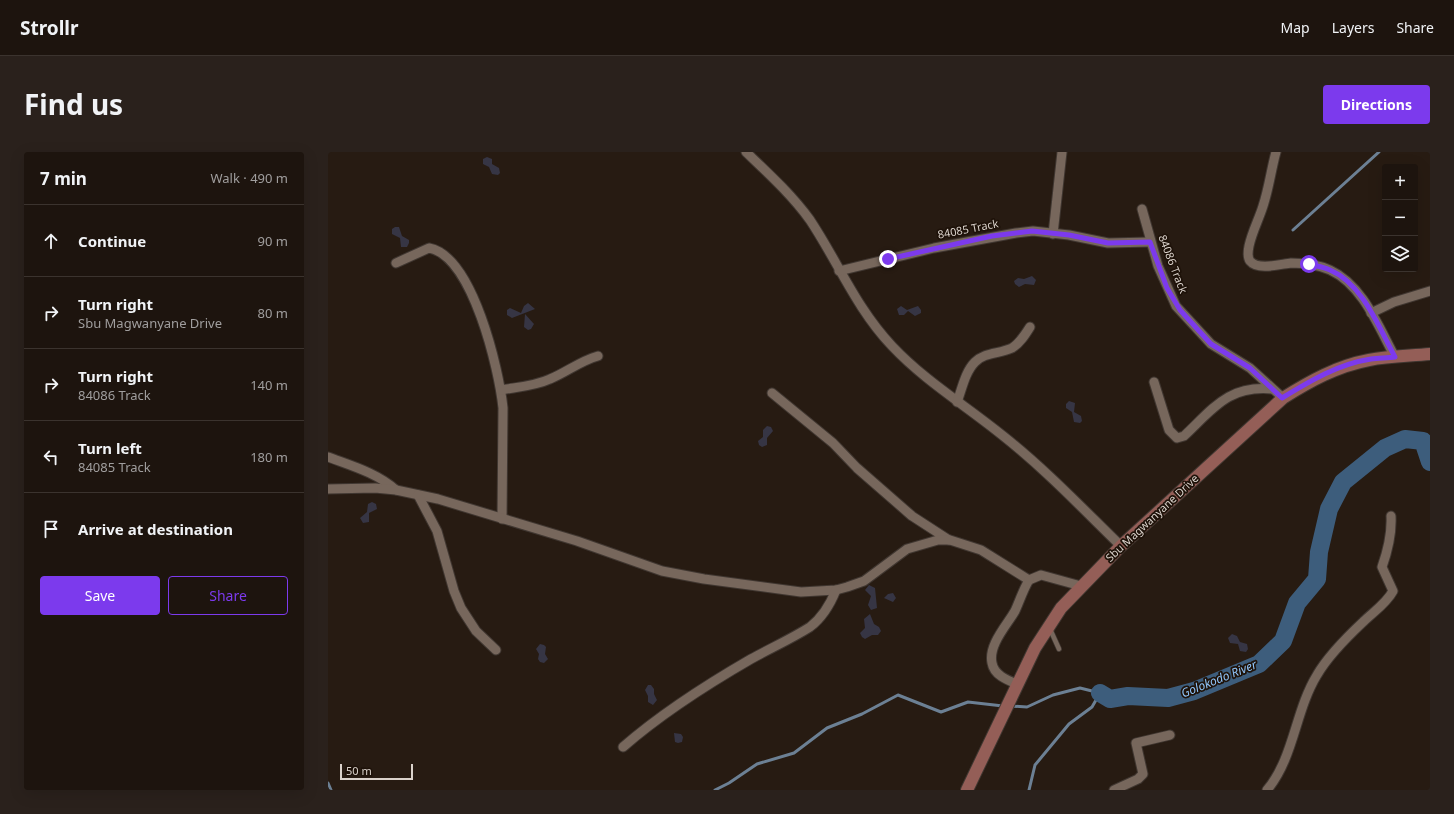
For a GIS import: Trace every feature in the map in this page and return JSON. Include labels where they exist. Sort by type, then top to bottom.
[{"type":"main road","name":"Sbu Magwanyane Drive","points":[[967,790],[1015,687],[1048,625],[1081,586],[1121,546],[1282,398],[1307,382],[1330,372],[1370,360],[1430,354]]},
{"type":"street","points":[[746,152],[776,182],[808,218],[856,299],[891,345],[925,377],[1002,434],[1037,464],[1121,546]]},
{"type":"street","points":[[1053,234],[1062,152]]},
{"type":"street","points":[[1273,155],[1263,206],[1249,247],[1248,255],[1250,260],[1261,266],[1291,263],[1309,264],[1331,270],[1356,292],[1370,313],[1395,357]]},
{"type":"street","name":"84086 Track","points":[[1142,210],[1150,242],[1167,288],[1180,310],[1211,344],[1250,368],[1282,398]]},
{"type":"street","name":"84085 Track","points":[[839,271],[992,236],[1032,231],[1108,243],[1150,242]]},
{"type":"street","points":[[396,263],[429,248],[436,249],[447,256],[463,278],[486,326],[501,390],[503,446],[502,518]]},
{"type":"street","points":[[1370,313],[1394,302],[1430,291]]},
{"type":"street","points":[[958,402],[964,380],[974,363],[986,355],[1004,351],[1014,346],[1030,327]]},
{"type":"street","points":[[501,390],[540,383],[556,376],[584,360],[598,356]]},
{"type":"street","points":[[1154,382],[1169,430],[1177,438],[1184,436],[1217,404],[1232,394],[1247,389],[1272,389]]},
{"type":"street","points":[[772,393],[833,443],[857,468],[912,516],[950,540],[981,550],[1028,580]]},
{"type":"street","points":[[328,457],[372,474],[386,481],[396,490]]},
{"type":"street","points":[[328,489],[360,488],[396,490],[438,499],[676,574],[801,592],[836,590],[864,581],[907,549],[926,543],[950,540]]},
{"type":"street","points":[[418,495],[437,531],[454,591],[461,608],[476,631],[496,650]]},
{"type":"street","points":[[1267,790],[1280,769],[1302,705],[1317,674],[1338,649],[1389,598],[1393,592],[1382,566],[1389,548],[1392,527],[1391,516]]},
{"type":"street","points":[[1015,687],[995,671],[992,663],[992,657],[995,647],[1015,611],[1028,580],[1041,575],[1081,586]]},
{"type":"street","points":[[623,747],[657,719],[697,692],[752,658],[810,627],[819,620],[829,606],[836,590]]},
{"type":"street","points":[[1114,790],[1138,779],[1143,774],[1136,743],[1170,735]]},
{"type":"lane","points":[[1048,625],[1060,648]]},
{"type":"building","points":[[487,157],[492,159],[492,164],[499,168],[500,173],[498,175],[492,174],[489,167],[483,164],[483,159]]},
{"type":"building","points":[[399,227],[402,236],[409,240],[407,247],[401,247],[400,238],[392,234],[392,229]]},
{"type":"building","points":[[1032,276],[1036,280],[1034,285],[1025,284],[1019,287],[1015,284],[1014,281],[1018,278],[1024,279]]},
{"type":"building","points":[[528,303],[535,309],[512,318],[507,315],[507,310],[510,308],[521,313],[524,306]]},
{"type":"building","points":[[901,306],[907,310],[918,306],[921,313],[915,316],[908,311],[904,315],[899,315],[897,309]]},
{"type":"building","points":[[525,314],[534,324],[531,329],[528,330],[524,327]]},
{"type":"building","points":[[1069,401],[1075,403],[1074,412],[1081,416],[1082,421],[1080,423],[1074,422],[1072,412],[1066,408],[1066,404]]},
{"type":"building","points":[[767,426],[771,427],[773,431],[767,438],[767,445],[762,447],[759,445],[758,441],[763,437],[763,430]]},
{"type":"building","points":[[372,502],[376,504],[377,509],[369,513],[369,522],[363,523],[360,518],[367,512],[368,504]]},
{"type":"building","points":[[869,585],[875,588],[877,608],[871,610],[868,605],[871,596],[865,590]]},
{"type":"building","points":[[893,593],[896,598],[893,602],[884,598],[888,594]]},
{"type":"building","points":[[870,614],[874,624],[879,627],[881,631],[878,635],[872,635],[865,639],[860,633],[865,628],[864,619]]},
{"type":"building","points":[[1232,634],[1237,636],[1240,642],[1247,644],[1248,649],[1246,652],[1240,651],[1238,644],[1230,643],[1228,638]]},
{"type":"building","points":[[540,644],[546,647],[545,654],[548,659],[544,663],[540,662],[538,659],[539,654],[536,649]]},
{"type":"building","points":[[648,685],[651,685],[654,689],[654,694],[657,700],[653,705],[648,702],[648,696],[645,690]]},
{"type":"building","points":[[674,733],[681,734],[683,737],[682,742],[675,742]]},
{"type":"waterway","points":[[1293,230],[1379,152]]},
{"type":"waterway","name":"Golokodo River","points":[[1100,693],[1110,699],[1128,696],[1168,698],[1194,691],[1259,664],[1283,641],[1297,603],[1317,579],[1319,552],[1329,509],[1343,482],[1385,448],[1405,439],[1423,441],[1430,462]]},
{"type":"waterway","points":[[1010,706],[1027,707],[1053,695],[1080,688],[1100,693],[1092,707],[1069,724],[1035,765],[1029,790]]},
{"type":"waterway","points":[[715,790],[729,783],[757,764],[794,753],[827,728],[862,714],[898,695],[941,712],[968,702],[1003,706]]},
{"type":"waterway","points":[[328,783],[331,790]]},
{"type":"route","points":[[888,259],[992,236],[1032,231],[1069,235],[1108,243],[1150,242],[1158,266],[1176,306],[1211,344],[1256,372],[1282,398],[1307,382],[1334,370],[1370,360],[1395,357],[1366,304],[1348,282],[1331,270],[1309,264]]}]
